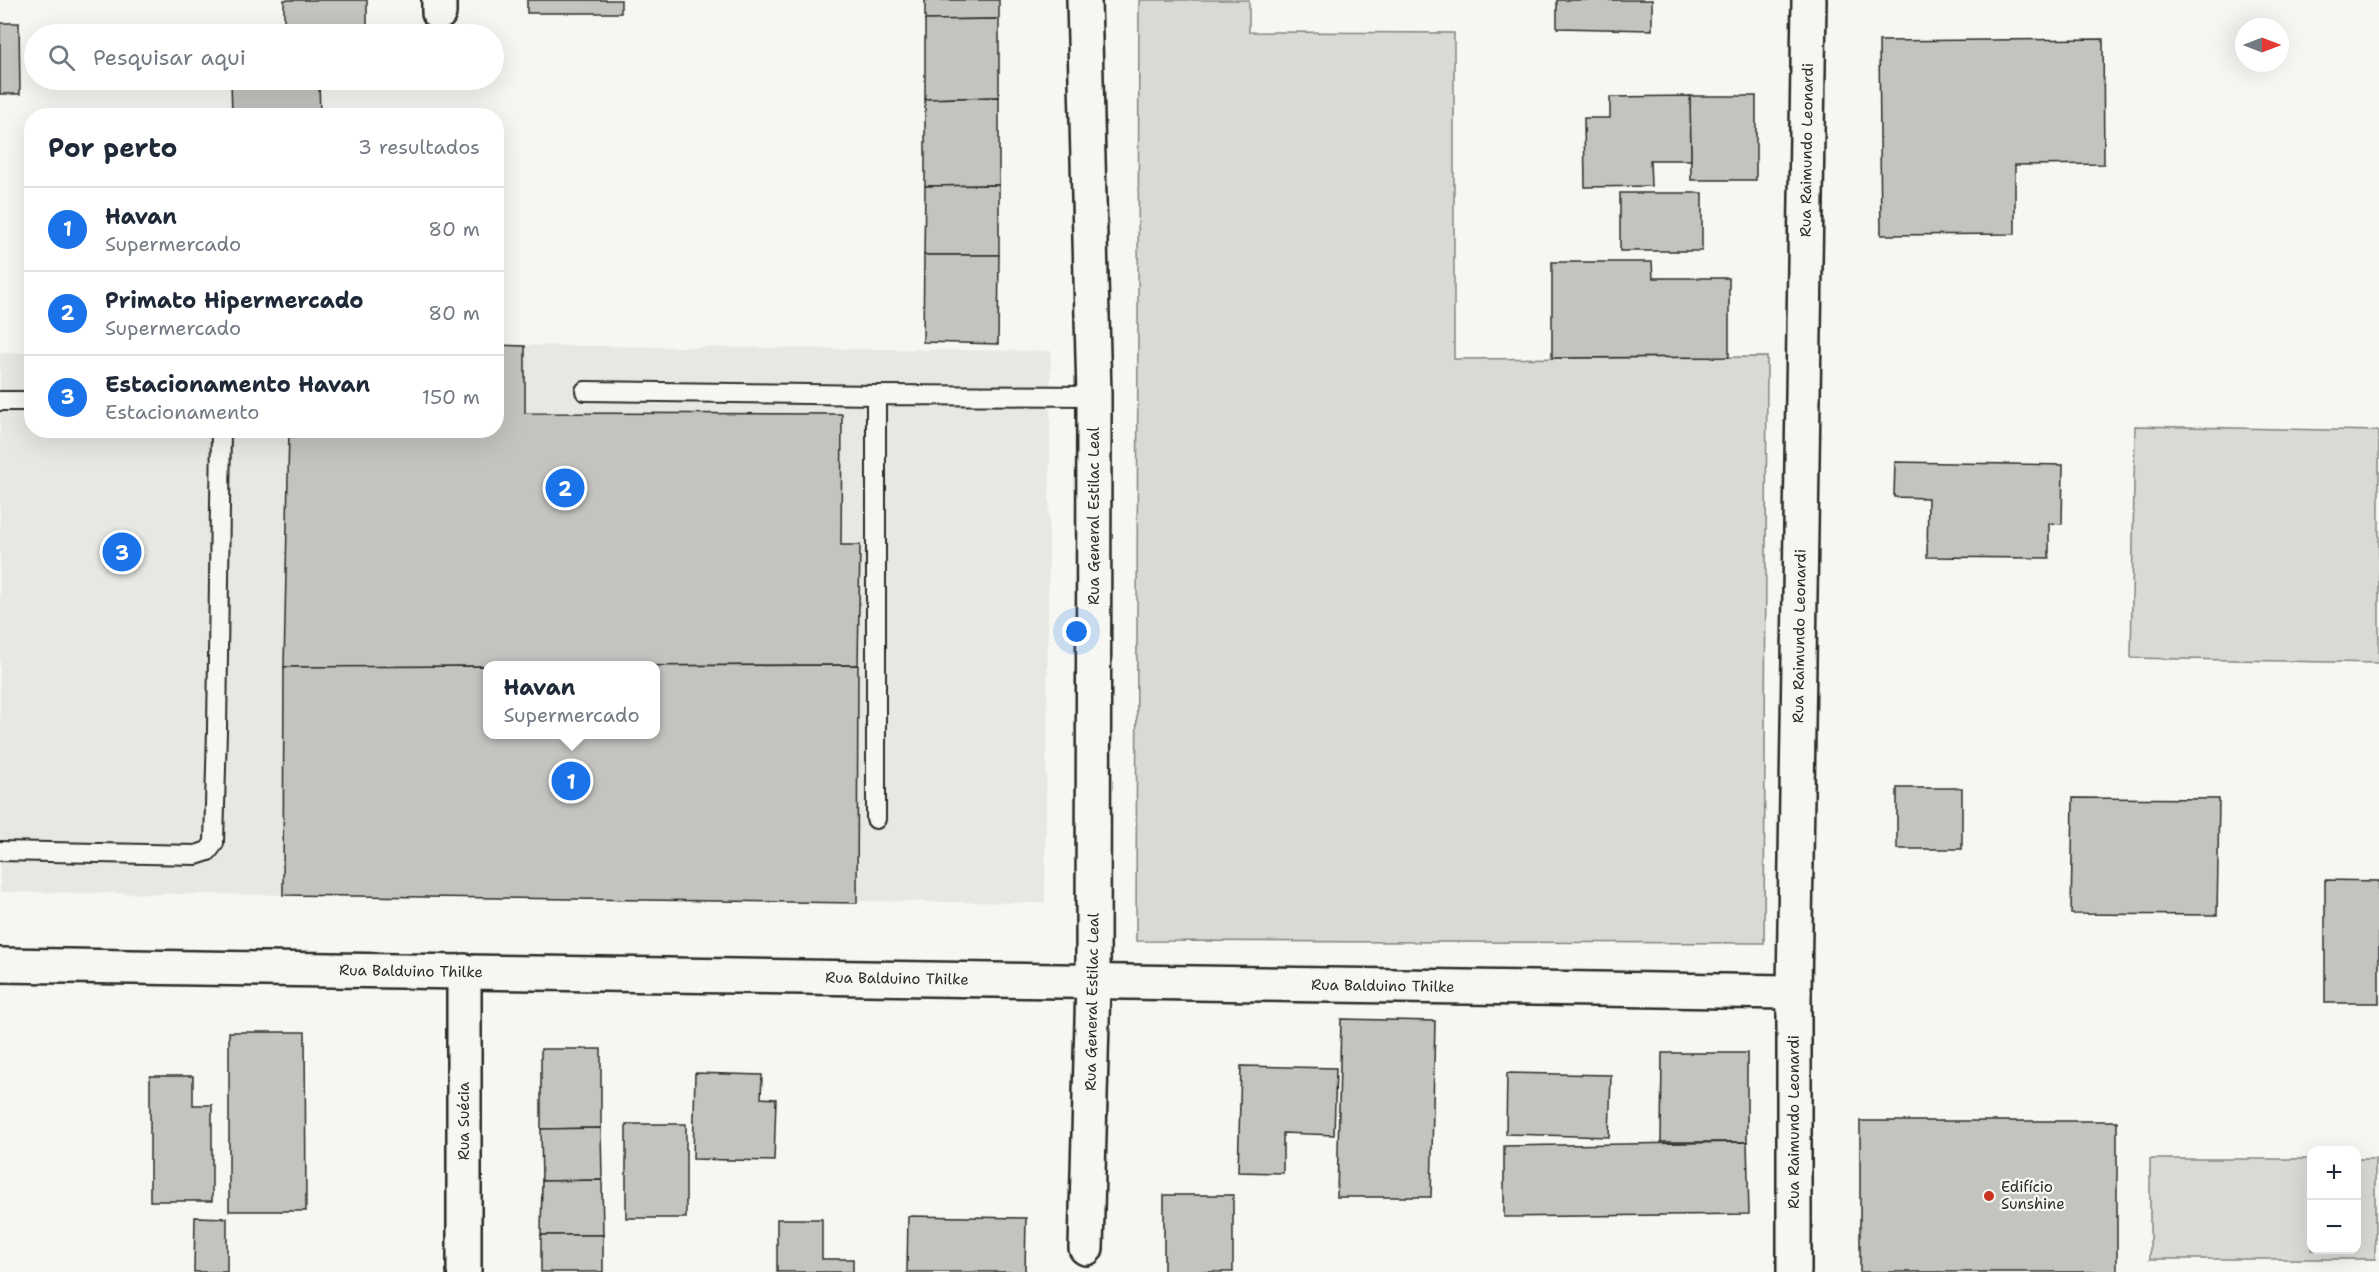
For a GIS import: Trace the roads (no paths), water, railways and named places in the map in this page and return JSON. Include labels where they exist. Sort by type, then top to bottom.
[{"type":"street","name":"Rua General Estilac Leal","points":[[1084,0],[1094,396],[1094,982],[1086,1248]]},
{"type":"street","name":"Rua Raimundo Leonardi","points":[[1794,1272],[1794,992],[1809,0]]},
{"type":"street","name":"Rua Balduino Thilke","points":[[0,966],[1794,992]]},
{"type":"street","name":"Rua Suécia","points":[[464,971],[465,1271]]},
{"type":"lane","points":[[585,391],[1094,396]]},
{"type":"lane","points":[[876,395],[876,819]]},
{"type":"lane","points":[[0,401],[24,401]]},
{"type":"lane","points":[[0,852],[196,855],[208,851],[214,843],[218,730],[221,438]]},
{"type":"place","name":"Primato Hipermercado","points":[[565,488]]},
{"type":"place","name":"Estacionamento Havan","points":[[122,552]]},
{"type":"place","name":"Havan","points":[[571,781]]},
{"type":"place","name":"Edifício Sunshine","points":[[1989,1196]]}]
